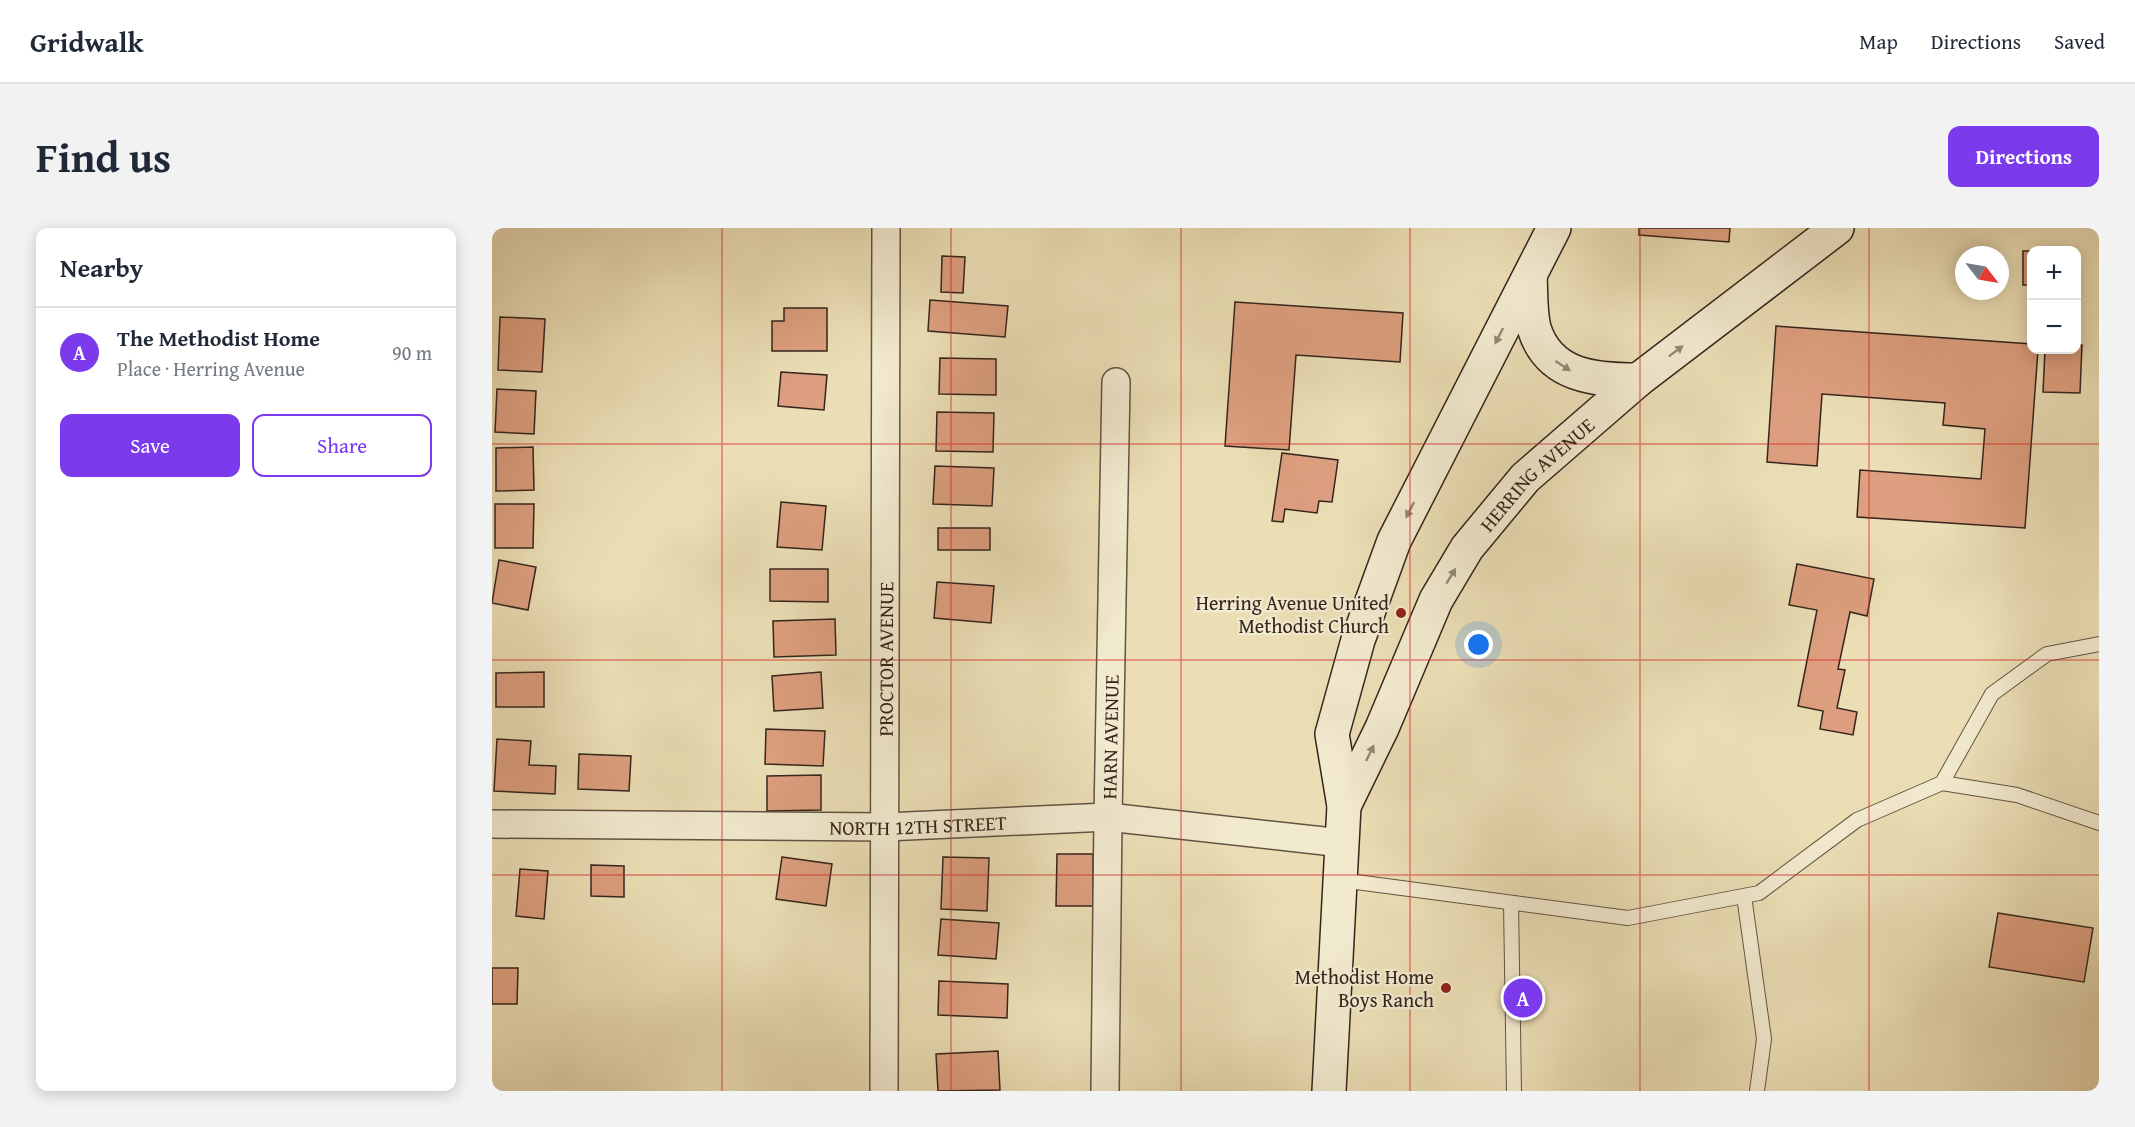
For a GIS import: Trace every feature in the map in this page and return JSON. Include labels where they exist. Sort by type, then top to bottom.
[{"type":"main road","name":"HERRING AVENUE","points":[[1329,1091],[1344,806],[1332,734],[1358,640],[1394,541],[1554,228]]},
{"type":"main road","name":"HERRING AVENUE","points":[[1344,806],[1382,728],[1436,600],[1467,548],[1525,478],[1638,380],[1837,228]]},
{"type":"main road","points":[[1530,276],[1534,326],[1543,347],[1554,360],[1585,376],[1603,380],[1638,380]]},
{"type":"street","name":"PROCTOR AVENUE","points":[[884,1091],[886,228]]},
{"type":"street","name":"HARN AVENUE","points":[[1105,1091],[1107,817],[1116,382]]},
{"type":"street","name":"NORTH 12TH STREET","points":[[492,824],[885,827],[1107,817],[1342,843]]},
{"type":"lane","points":[[1942,783],[1992,694],[2047,654],[2099,644]]},
{"type":"lane","points":[[1341,880],[1628,918],[1759,893],[1857,820],[1942,783],[2017,795],[2099,823]]},
{"type":"lane","points":[[1744,896],[1764,1039],[1757,1091]]},
{"type":"lane","points":[[1510,903],[1514,1091]]},
{"type":"building","points":[[1639,228],[1730,228],[1729,242],[1639,235]]},
{"type":"building","points":[[2023,251],[2027,251],[2027,285],[2023,285]]},
{"type":"building","points":[[942,256],[965,257],[963,293],[941,292]]},
{"type":"building","points":[[930,300],[1008,306],[1005,337],[928,331]]},
{"type":"building","points":[[1235,302],[1403,313],[1400,362],[1296,355],[1289,450],[1225,446]]},
{"type":"building","points":[[784,308],[827,308],[827,351],[772,351],[772,321],[784,321]]},
{"type":"building","points":[[500,317],[545,319],[542,372],[498,370]]},
{"type":"building","points":[[1776,326],[2027,344],[2027,354],[2038,354],[2025,528],[1857,517],[1860,470],[1981,479],[1985,429],[1943,425],[1945,403],[1822,394],[1817,466],[1767,462]]},
{"type":"building","points":[[2082,345],[2080,393],[2043,392],[2045,354],[2081,354]]},
{"type":"building","points":[[940,358],[996,359],[996,395],[939,394]]},
{"type":"building","points":[[781,372],[827,375],[824,410],[778,406]]},
{"type":"building","points":[[497,389],[536,391],[534,434],[495,432]]},
{"type":"building","points":[[937,412],[994,413],[993,452],[936,451]]},
{"type":"building","points":[[533,447],[534,490],[496,491],[496,448]]},
{"type":"building","points":[[1282,453],[1338,460],[1332,502],[1319,501],[1317,513],[1285,509],[1283,522],[1272,521]]},
{"type":"building","points":[[935,466],[994,468],[992,506],[933,504]]},
{"type":"building","points":[[781,502],[826,506],[822,550],[777,547]]},
{"type":"building","points":[[495,504],[534,504],[533,548],[495,548]]},
{"type":"building","points":[[938,528],[990,528],[990,550],[938,550]]},
{"type":"building","points":[[499,560],[536,567],[528,610],[492,603]]},
{"type":"building","points":[[1797,564],[1874,579],[1867,616],[1850,612],[1838,669],[1845,670],[1837,708],[1857,712],[1853,735],[1820,729],[1823,711],[1798,706],[1817,610],[1789,605]]},
{"type":"building","points":[[770,569],[828,569],[828,602],[770,601]]},
{"type":"building","points":[[937,582],[994,586],[991,623],[934,618]]},
{"type":"building","points":[[835,619],[836,655],[774,657],[773,621]]},
{"type":"building","points":[[544,672],[544,707],[496,707],[496,673]]},
{"type":"building","points":[[821,672],[823,708],[774,711],[772,676]]},
{"type":"building","points":[[766,729],[825,731],[823,766],[765,764]]},
{"type":"building","points":[[497,739],[531,741],[529,765],[556,766],[555,794],[494,791]]},
{"type":"building","points":[[579,754],[631,756],[629,791],[578,789]]},
{"type":"building","points":[[821,775],[821,810],[767,811],[767,776]]},
{"type":"building","points":[[1057,854],[1093,854],[1093,906],[1056,906]]},
{"type":"building","points":[[782,857],[832,864],[826,906],[776,899]]},
{"type":"building","points":[[943,857],[989,858],[987,911],[941,909]]},
{"type":"building","points":[[591,865],[624,866],[624,897],[591,896]]},
{"type":"building","points":[[520,869],[548,871],[544,919],[516,916]]},
{"type":"building","points":[[1998,913],[2093,928],[2084,982],[1989,967]]},
{"type":"building","points":[[941,919],[999,923],[996,959],[938,955]]},
{"type":"building","points":[[492,968],[518,968],[517,1004],[492,1004]]},
{"type":"building","points":[[939,981],[1008,984],[1007,1018],[938,1015]]},
{"type":"building","points":[[998,1051],[1000,1090],[938,1091],[936,1054]]},
{"type":"place","name":"Herring Avenue United Methodist Church","points":[[1401,613]]},
{"type":"place","name":"Methodist Home Boys Ranch","points":[[1446,988]]},
{"type":"place","name":"The Methodist Home","points":[[1523,998]]}]
